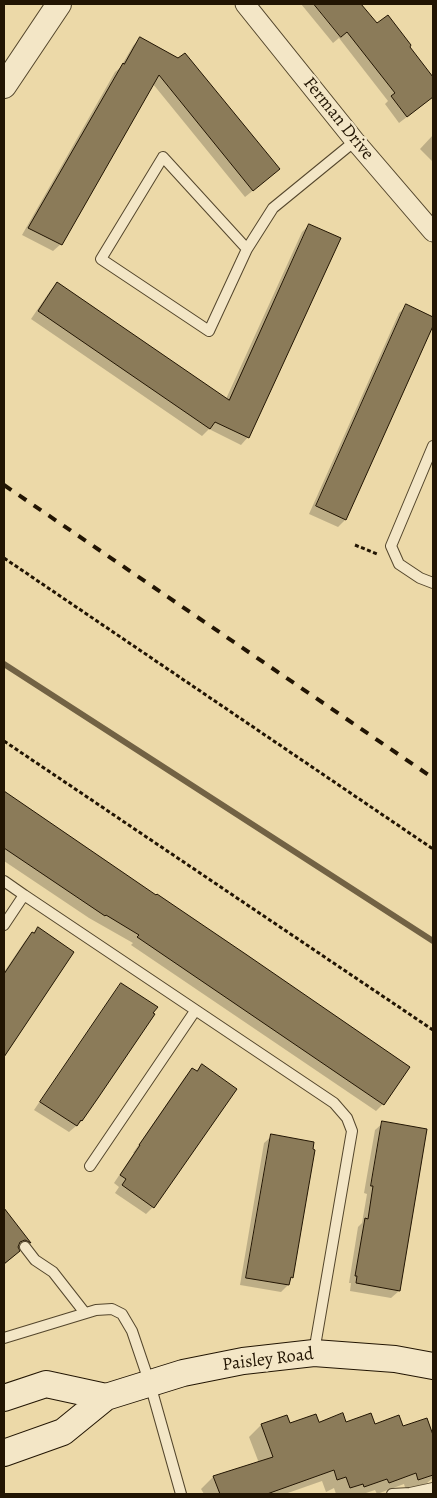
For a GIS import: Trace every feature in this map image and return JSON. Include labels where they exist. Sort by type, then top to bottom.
[{"type":"main road","name":"Paisley Road","points":[[4,1453],[63,1432],[106,1397],[183,1373],[243,1361],[314,1353],[396,1359],[433,1366]]},
{"type":"main road","name":"Paisley Road","points":[[4,1398],[46,1384],[106,1397]]},
{"type":"street","points":[[4,86],[59,4]]},
{"type":"street","name":"Ferman Drive","points":[[244,4],[355,141],[433,232]]},
{"type":"lane","points":[[247,249],[162,156],[101,259],[209,331],[247,249],[273,208],[355,141]]},
{"type":"lane","points":[[433,446],[390,546],[399,564],[420,578],[433,583]]},
{"type":"lane","points":[[4,881],[334,1104],[347,1118],[352,1131],[314,1353]]},
{"type":"lane","points":[[4,925],[24,894]]},
{"type":"lane","points":[[90,1166],[195,1011]]},
{"type":"lane","points":[[25,1247],[35,1260],[53,1272],[85,1313]]},
{"type":"lane","points":[[4,1338],[85,1313],[112,1309],[122,1314],[132,1331],[150,1384],[181,1494]]},
{"type":"lane","points":[[392,1494],[410,1493],[433,1488]]},
{"type":"path","points":[[4,558],[433,849]]},
{"type":"path","points":[[4,741],[433,1030]]},
{"type":"building","points":[[314,4],[361,4],[377,23],[388,15],[433,77],[433,97],[407,117],[391,96],[395,93],[347,32],[341,37]]},
{"type":"building","points":[[140,37],[178,58],[185,53],[280,169],[253,191],[159,75],[62,245],[28,228],[123,63]]},
{"type":"building","points":[[309,224],[341,238],[249,438],[215,422],[210,429],[38,311],[57,282],[229,400]]},
{"type":"building","points":[[406,304],[433,317],[433,326],[346,520],[316,506]]},
{"type":"building","points":[[4,791],[410,1067],[384,1105],[137,937],[139,935],[105,916],[4,848]]},
{"type":"building","points":[[38,927],[74,952],[4,1057],[4,974],[32,932],[34,933]]},
{"type":"building","points":[[121,983],[158,1007],[98,1098],[77,1126],[40,1102]]},
{"type":"building","points":[[202,1064],[237,1089],[154,1208],[122,1185],[126,1179],[120,1175],[192,1068],[197,1071]]},
{"type":"building","points":[[382,1121],[427,1129],[400,1291],[356,1283],[357,1276],[355,1276],[365,1218],[368,1219],[373,1186],[371,1186]]},
{"type":"building","points":[[271,1134],[314,1142],[313,1149],[315,1150],[293,1278],[291,1277],[289,1285],[246,1278]]},
{"type":"building","points":[[4,1208],[31,1243],[25,1240],[20,1242],[18,1247],[20,1251],[4,1264]]},
{"type":"building","points":[[343,1413],[346,1422],[371,1413],[375,1424],[399,1415],[403,1426],[427,1418],[433,1435],[433,1475],[418,1480],[416,1473],[389,1483],[387,1479],[364,1487],[363,1484],[350,1488],[346,1477],[337,1480],[334,1470],[267,1494],[220,1494],[213,1476],[273,1457],[261,1424],[287,1415],[290,1423],[316,1414],[319,1422]]},
{"type":"waterway","points":[[4,664],[433,941]]},
{"type":"railway","points":[[4,485],[433,778]]}]
